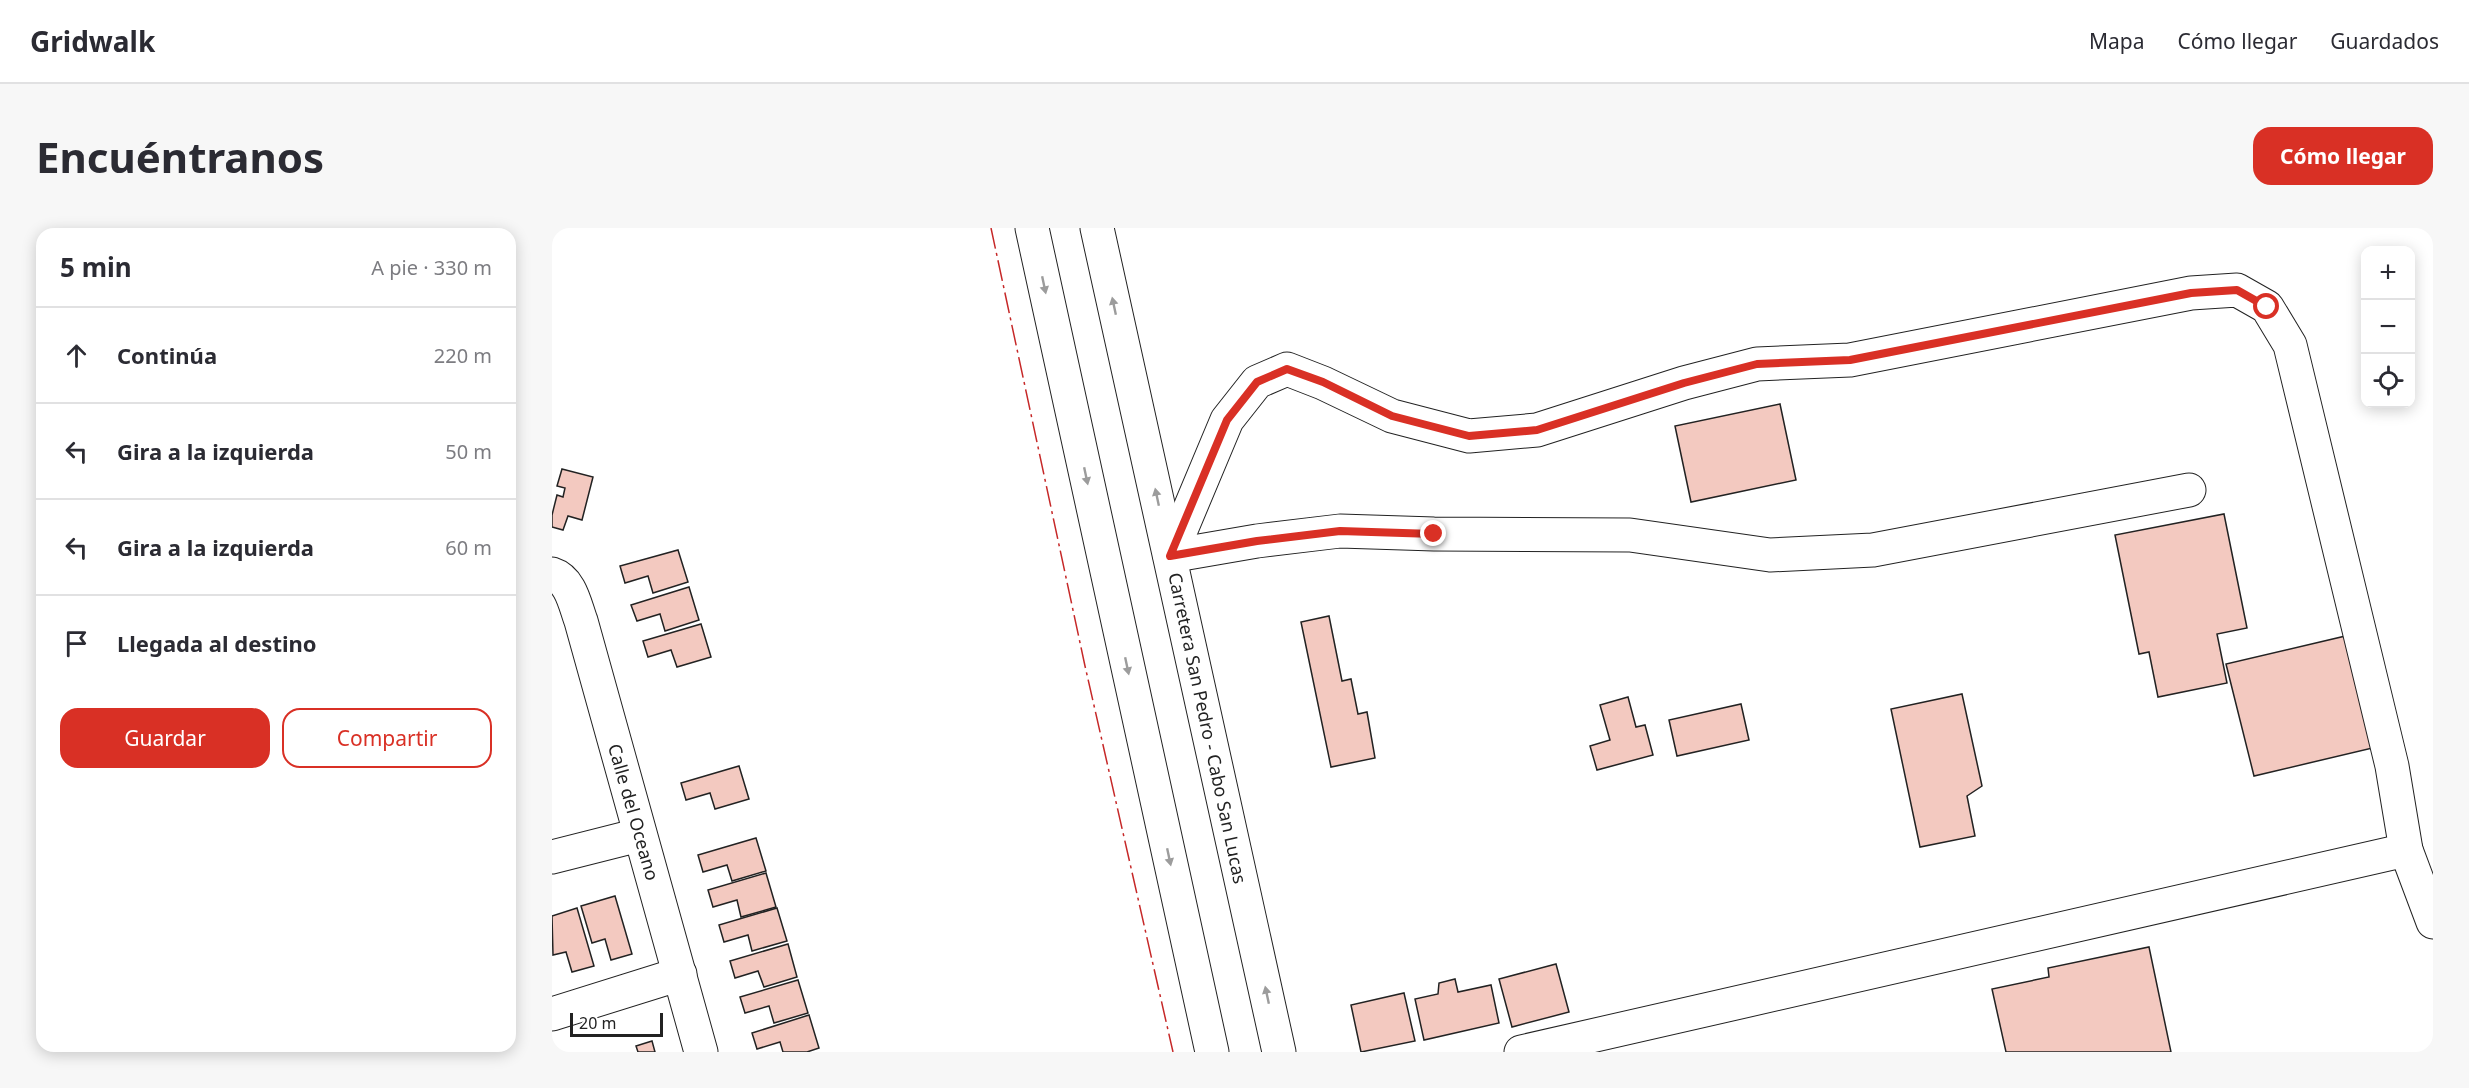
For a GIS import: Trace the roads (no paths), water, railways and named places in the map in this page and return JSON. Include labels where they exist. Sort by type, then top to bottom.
[{"type":"main road","points":[[1032,228],[1212,1052]]},
{"type":"main road","name":"Carretera San Pedro - Cabo San Lucas","points":[[1097,228],[1279,1052]]},
{"type":"main road","points":[[1170,556],[1227,420],[1257,382],[1287,369],[1323,382],[1392,416],[1469,436],[1537,430],[1684,383],[1757,364],[1850,360],[2191,293],[2237,290],[2267,307],[2290,345],[2392,766],[2406,850],[2433,922]]},
{"type":"main road","points":[[1170,556],[1257,541],[1340,531],[1630,535],[1770,555],[1873,550],[2189,490]]},
{"type":"main road","name":"Calle del Oceano","points":[[555,575],[571,592],[581,621],[701,1052]]},
{"type":"main road","points":[[552,857],[639,835]]},
{"type":"main road","points":[[1521,1052],[2406,850]]},
{"type":"main road","points":[[552,1014],[680,974]]}]
